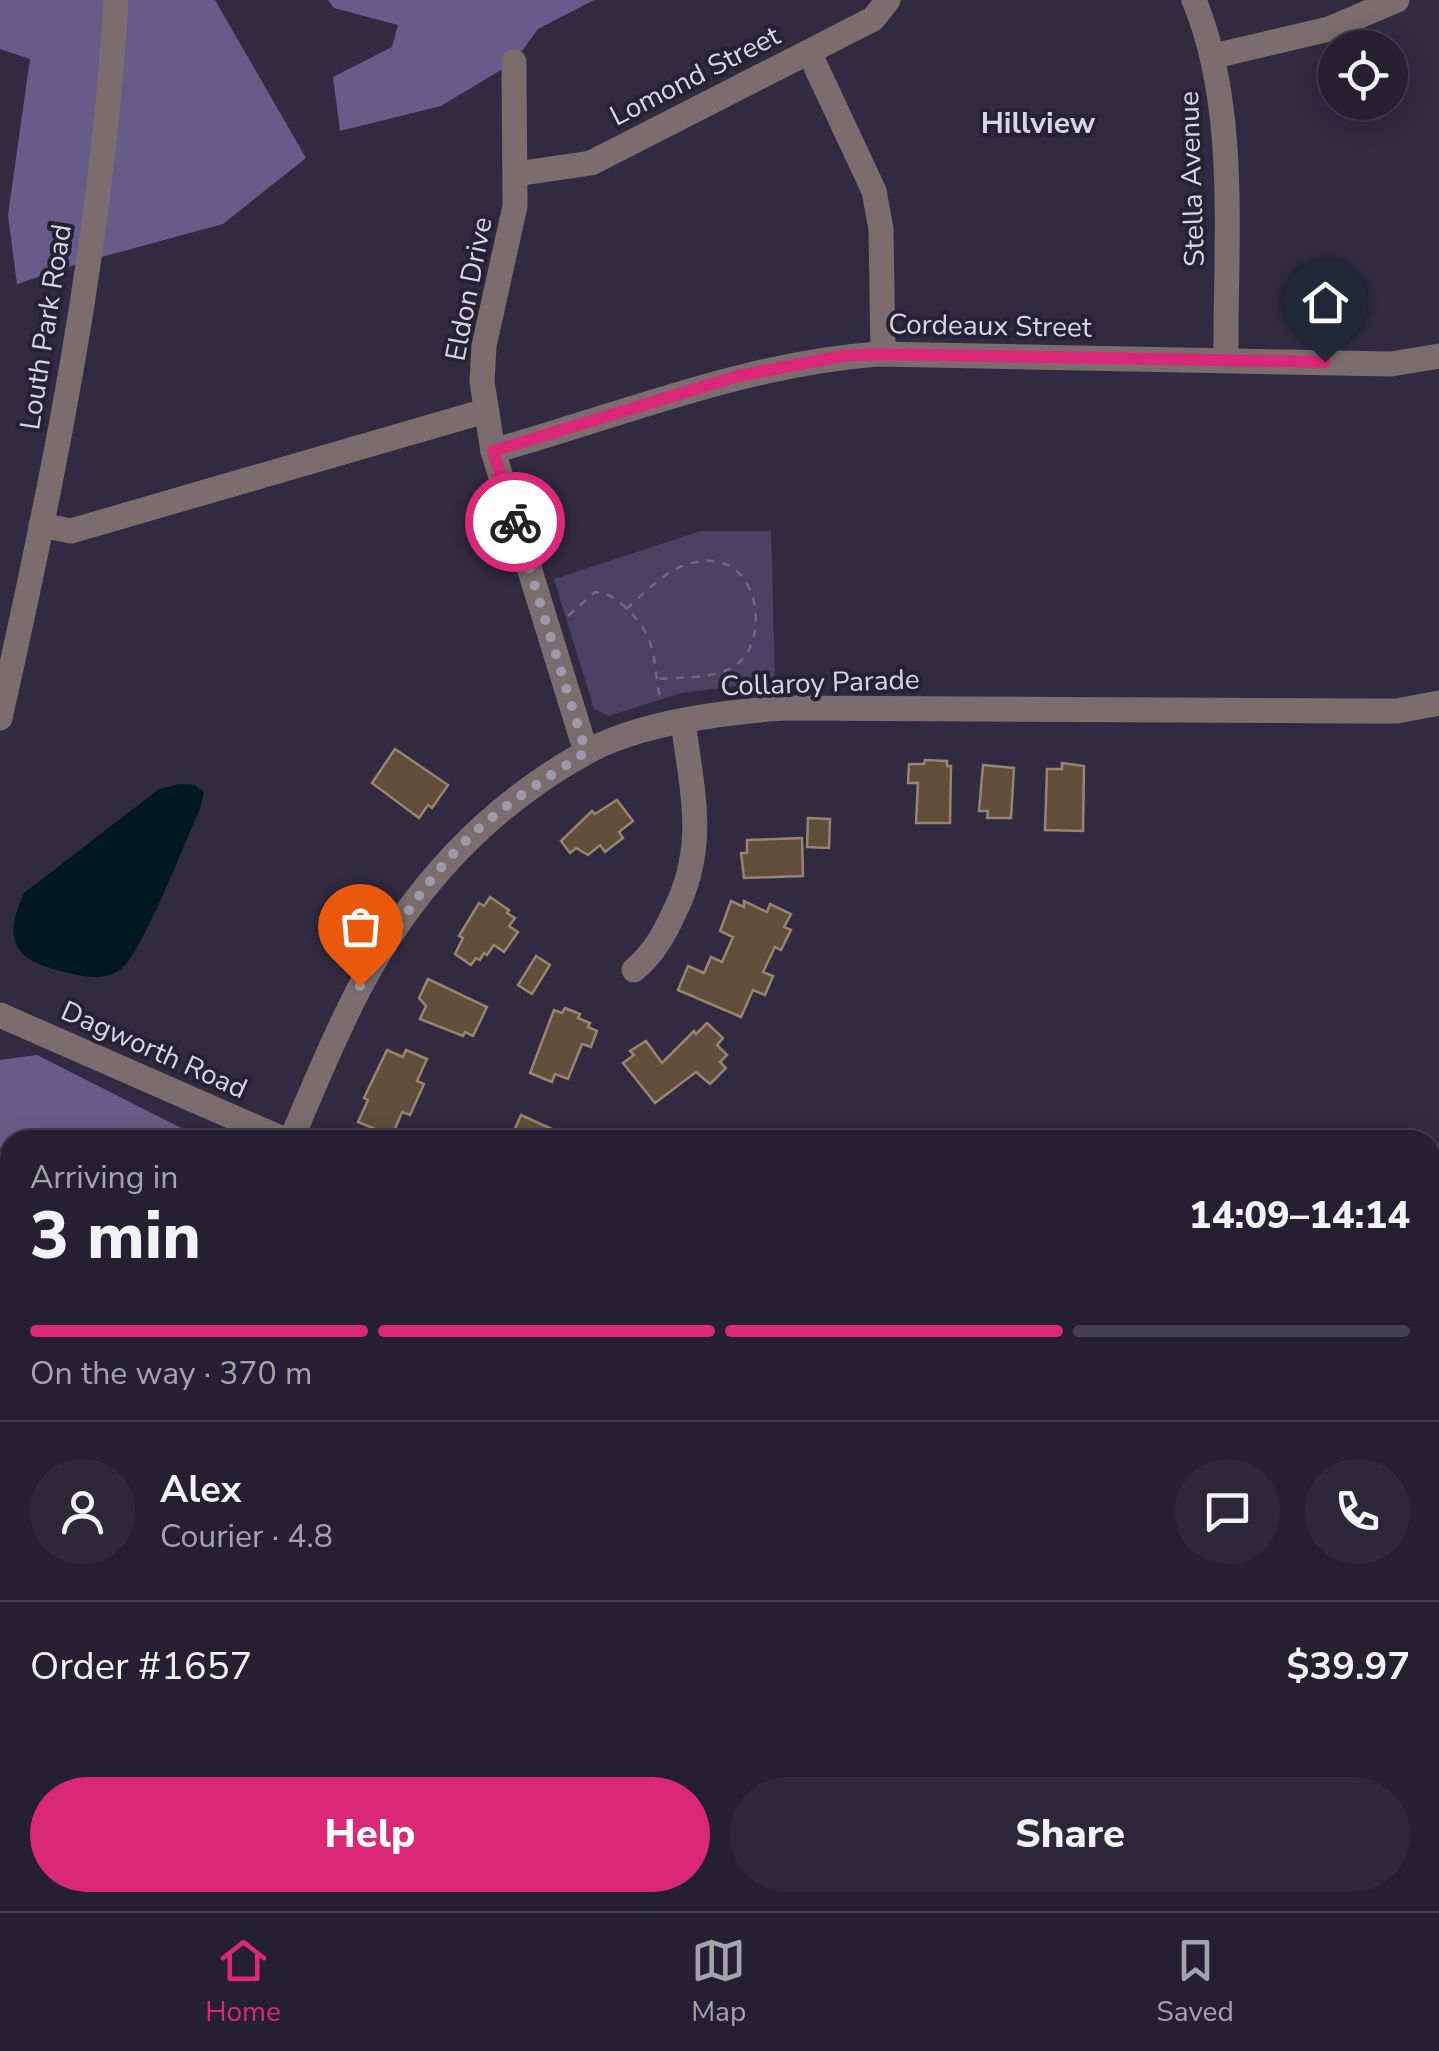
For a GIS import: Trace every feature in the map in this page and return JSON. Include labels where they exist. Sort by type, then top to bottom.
[{"type":"street","name":"Louth Park Road","points":[[0,718],[62,423],[110,110],[116,0]]},
{"type":"street","name":"Lomond Street","points":[[516,174],[591,163],[873,19],[888,0]]},
{"type":"street","name":"Stella Avenue","points":[[1194,0],[1214,56],[1224,128],[1226,360]]},
{"type":"street","points":[[1214,56],[1328,29],[1397,0]]},
{"type":"street","points":[[810,52],[874,192],[881,230],[883,354]]},
{"type":"street","name":"Eldon Drive","points":[[514,62],[515,206],[484,346],[485,412],[493,451],[586,752]]},
{"type":"street","name":"Cordeaux Street","points":[[493,451],[755,372],[824,359],[883,354],[1391,364],[1439,356]]},
{"type":"street","points":[[42,526],[71,530],[485,412]]},
{"type":"street","name":"Collaroy Parade","points":[[293,1130],[360,986],[412,904],[476,831],[586,752],[684,721],[785,708],[1367,712],[1439,704]]},
{"type":"street","points":[[634,970],[663,936],[687,886],[694,859],[696,831],[684,721]]},
{"type":"street","name":"Dagworth Road","points":[[0,1015],[265,1130]]},
{"type":"path","points":[[626,608],[665,576],[690,563],[729,563],[746,580],[754,614],[750,649],[744,658],[717,673],[658,679]]},
{"type":"path","points":[[562,618],[576,611],[595,592],[609,595],[626,608],[651,639],[661,703]]},
{"type":"shaded area","points":[[0,0],[215,0],[306,158],[223,224],[17,284],[8,215],[30,59],[0,49]]},
{"type":"shaded area","points":[[328,0],[594,0],[538,29],[514,62],[441,106],[340,131],[333,77],[392,47],[398,25],[334,8]]},
{"type":"shaded area","points":[[701,531],[771,531],[775,681],[681,693],[609,716],[594,709],[554,579]]},
{"type":"shaded area","points":[[37,1055],[185,1130],[0,1130],[0,1060]]},
{"type":"water","points":[[195,785],[204,792],[200,809],[152,919],[130,959],[109,975],[89,977],[51,969],[26,957],[14,938],[24,893],[159,789]]},
{"type":"building","points":[[395,749],[448,785],[432,808],[428,805],[419,818],[372,783]]},
{"type":"building","points":[[925,760],[947,761],[947,766],[951,766],[950,823],[916,823],[918,783],[908,783],[909,764],[924,764]]},
{"type":"building","points":[[1062,763],[1084,766],[1083,831],[1045,830],[1047,769],[1062,769]]},
{"type":"building","points":[[983,765],[1014,768],[1011,818],[987,818],[988,811],[979,811]]},
{"type":"building","points":[[617,800],[633,821],[619,832],[623,838],[605,852],[600,845],[588,855],[576,848],[570,853],[561,841],[592,811],[595,814]]},
{"type":"building","points":[[808,818],[830,819],[829,848],[807,847]]},
{"type":"building","points":[[802,838],[803,876],[744,878],[741,853],[747,853],[747,840]]},
{"type":"building","points":[[490,897],[509,910],[507,913],[515,918],[509,926],[518,932],[504,952],[494,945],[471,965],[455,954],[463,938],[459,936],[479,903],[484,906]]},
{"type":"building","points":[[731,901],[744,907],[744,901],[767,912],[770,904],[791,914],[784,927],[791,930],[781,950],[775,947],[763,972],[773,976],[765,995],[753,990],[741,1017],[678,990],[688,966],[704,973],[711,957],[722,962],[733,937],[720,931]]},
{"type":"building","points":[[536,956],[550,965],[532,994],[518,985]]},
{"type":"building","points":[[428,979],[487,1007],[473,1036],[465,1032],[463,1036],[420,1019],[426,1006],[419,998]]},
{"type":"building","points":[[565,1008],[580,1014],[578,1018],[597,1031],[591,1047],[582,1044],[568,1079],[555,1074],[552,1082],[530,1073],[554,1010],[562,1013]]},
{"type":"building","points":[[707,1023],[723,1038],[717,1045],[727,1055],[720,1062],[726,1068],[710,1084],[696,1072],[655,1103],[623,1063],[634,1055],[630,1051],[646,1041],[662,1063]]},
{"type":"building","points":[[387,1050],[403,1057],[406,1050],[427,1059],[417,1081],[424,1084],[410,1115],[402,1112],[394,1130],[377,1130],[358,1122],[368,1100],[364,1098]]},
{"type":"building","points":[[521,1115],[554,1130],[514,1130]]},
{"type":"way so far","points":[[360,986],[412,904],[453,854],[528,790],[586,752],[515,522]]},
{"type":"district","name":"Hillview","points":[[1038,123]]},
{"type":"route","points":[[515,522],[493,451],[772,368],[878,354],[1325,362]]}]
